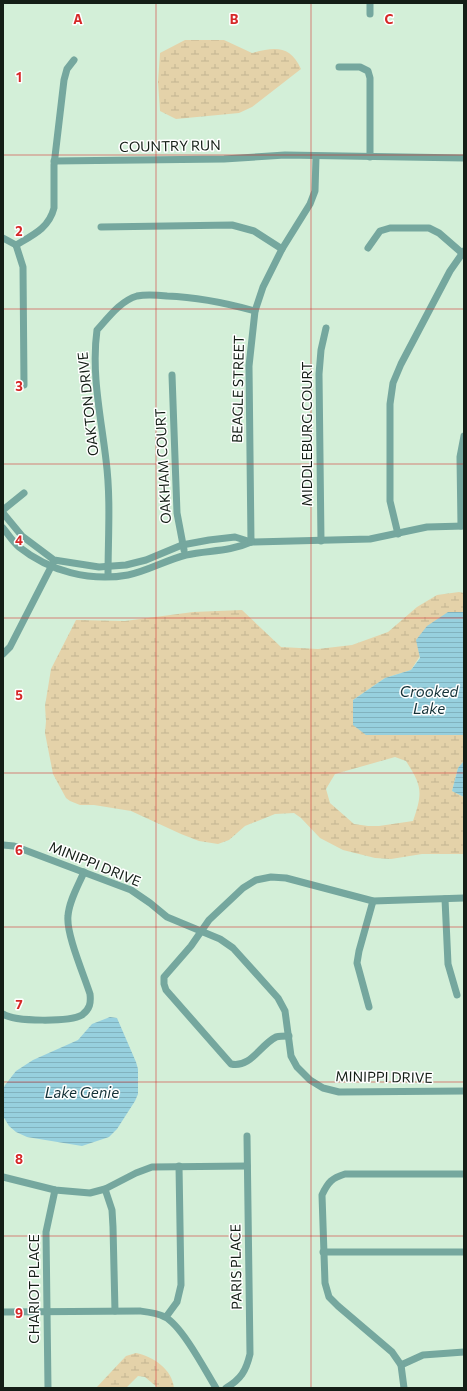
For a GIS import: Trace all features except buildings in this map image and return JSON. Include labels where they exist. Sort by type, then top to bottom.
[{"type":"street","points":[[370,3],[370,14]]},
{"type":"street","points":[[16,245],[45,228],[50,221],[54,208],[54,161],[64,80],[66,69],[74,60]]},
{"type":"street","points":[[339,67],[360,67],[368,71],[370,78],[370,157]]},
{"type":"street","name":"COUNTRY RUN","points":[[54,161],[224,158],[285,155],[316,157],[464,158]]},
{"type":"street","name":"BEAGLE STREET","points":[[251,542],[249,366],[255,311],[263,287],[282,249],[310,204],[315,191],[316,157]]},
{"type":"street","points":[[101,227],[232,225],[254,231],[282,249]]},
{"type":"street","points":[[368,248],[380,231],[390,228],[428,228],[439,233],[463,252],[450,270],[400,364],[393,383],[390,404],[390,501],[398,534]]},
{"type":"street","points":[[3,238],[16,245],[23,267],[24,385]]},
{"type":"street","name":"OAKTON DRIVE","points":[[108,576],[109,491],[98,402],[95,357],[97,330],[120,305],[136,296],[154,295],[195,297],[222,302],[255,311]]},
{"type":"street","name":"MIDDLEBURG COURT","points":[[321,541],[319,374],[321,350],[326,328]]},
{"type":"street","name":"OAKHAM COURT","points":[[172,375],[177,513],[182,546],[186,555]]},
{"type":"street","points":[[3,513],[22,536],[53,563],[99,567],[133,563],[182,546],[235,537],[251,542],[370,539],[427,527],[463,526],[460,457],[464,436]]},
{"type":"street","points":[[3,510],[24,493]]},
{"type":"street","points":[[3,528],[18,547],[53,563],[67,572],[87,576],[127,575],[151,569],[186,555],[236,548],[251,542]]},
{"type":"street","points":[[3,654],[10,647],[53,563]]},
{"type":"street","name":"MINIPPI DRIVE","points":[[3,845],[14,846],[131,890],[167,917],[220,938],[233,948],[278,998],[285,1012],[291,1056],[297,1067],[310,1080],[323,1088],[339,1092],[464,1091]]},
{"type":"street","points":[[3,1014],[16,1019],[68,1018],[80,1016],[88,1010],[91,1003],[90,994],[69,929],[68,917],[70,907],[84,872]]},
{"type":"street","points":[[289,1036],[277,1037],[244,1064],[231,1064],[166,990],[164,984],[164,977],[191,946],[209,920],[243,888],[256,880],[271,877],[286,878],[373,901],[464,898]]},
{"type":"street","points":[[445,899],[448,964],[457,995]]},
{"type":"street","points":[[369,1007],[357,963],[373,901]]},
{"type":"street","name":"PARIS PLACE","points":[[226,1388],[239,1380],[247,1367],[250,1354],[247,1136]]},
{"type":"street","points":[[166,1317],[177,1302],[181,1285],[179,1166]]},
{"type":"street","points":[[3,1177],[55,1190],[90,1193],[105,1189],[144,1169],[152,1167],[247,1166]]},
{"type":"street","points":[[404,1388],[404,1377],[401,1364],[392,1352],[329,1297],[324,1283],[322,1195],[327,1184],[333,1178],[345,1174],[464,1174]]},
{"type":"street","points":[[105,1189],[112,1210],[115,1311]]},
{"type":"street","name":"CHARIOT PLACE","points":[[48,1388],[46,1232],[55,1190]]},
{"type":"street","points":[[323,1252],[464,1252]]},
{"type":"street","points":[[3,1312],[140,1311],[166,1317],[185,1339],[216,1388]]},
{"type":"street","points":[[401,1364],[423,1355],[464,1352]]},
{"type":"green space","points":[[185,40],[224,40],[252,53],[275,49],[281,50],[292,56],[297,61],[301,69],[252,107],[239,113],[176,119],[160,111],[158,82],[160,53]]},
{"type":"green space","points":[[459,592],[464,593],[464,612],[448,612],[411,670],[385,678],[353,700],[366,735],[464,735],[464,761],[458,768],[452,791],[464,797],[464,854],[422,854],[391,859],[375,858],[343,850],[320,838],[301,818],[294,813],[275,814],[245,826],[229,840],[218,844],[199,841],[131,811],[94,805],[80,805],[70,801],[66,798],[53,774],[45,733],[45,706],[51,669],[76,620],[125,621],[193,612],[242,610],[281,647],[318,649],[352,645],[388,632],[417,607],[437,595]],"holes":[[[395,757],[406,761],[418,783],[419,790],[418,803],[413,821],[379,826],[354,824],[330,803],[326,789],[335,774]]]},
{"type":"green space","points":[[136,1353],[149,1357],[161,1365],[170,1375],[174,1388],[158,1388],[145,1377],[138,1376],[126,1388],[96,1388],[126,1356]]},
{"type":"water","name":"Crooked Lake","points":[[448,612],[464,612],[464,735],[366,735],[353,725],[353,700],[385,678],[411,670],[420,658],[416,640],[427,626]]},
{"type":"water","points":[[464,761],[464,797],[452,791],[458,768]]},
{"type":"water","name":"Lake Genie","points":[[110,1017],[117,1018],[138,1069],[138,1094],[117,1129],[109,1137],[82,1146],[27,1137],[16,1132],[9,1126],[3,1116],[3,1090],[16,1071],[33,1060],[78,1040],[92,1024]]}]
